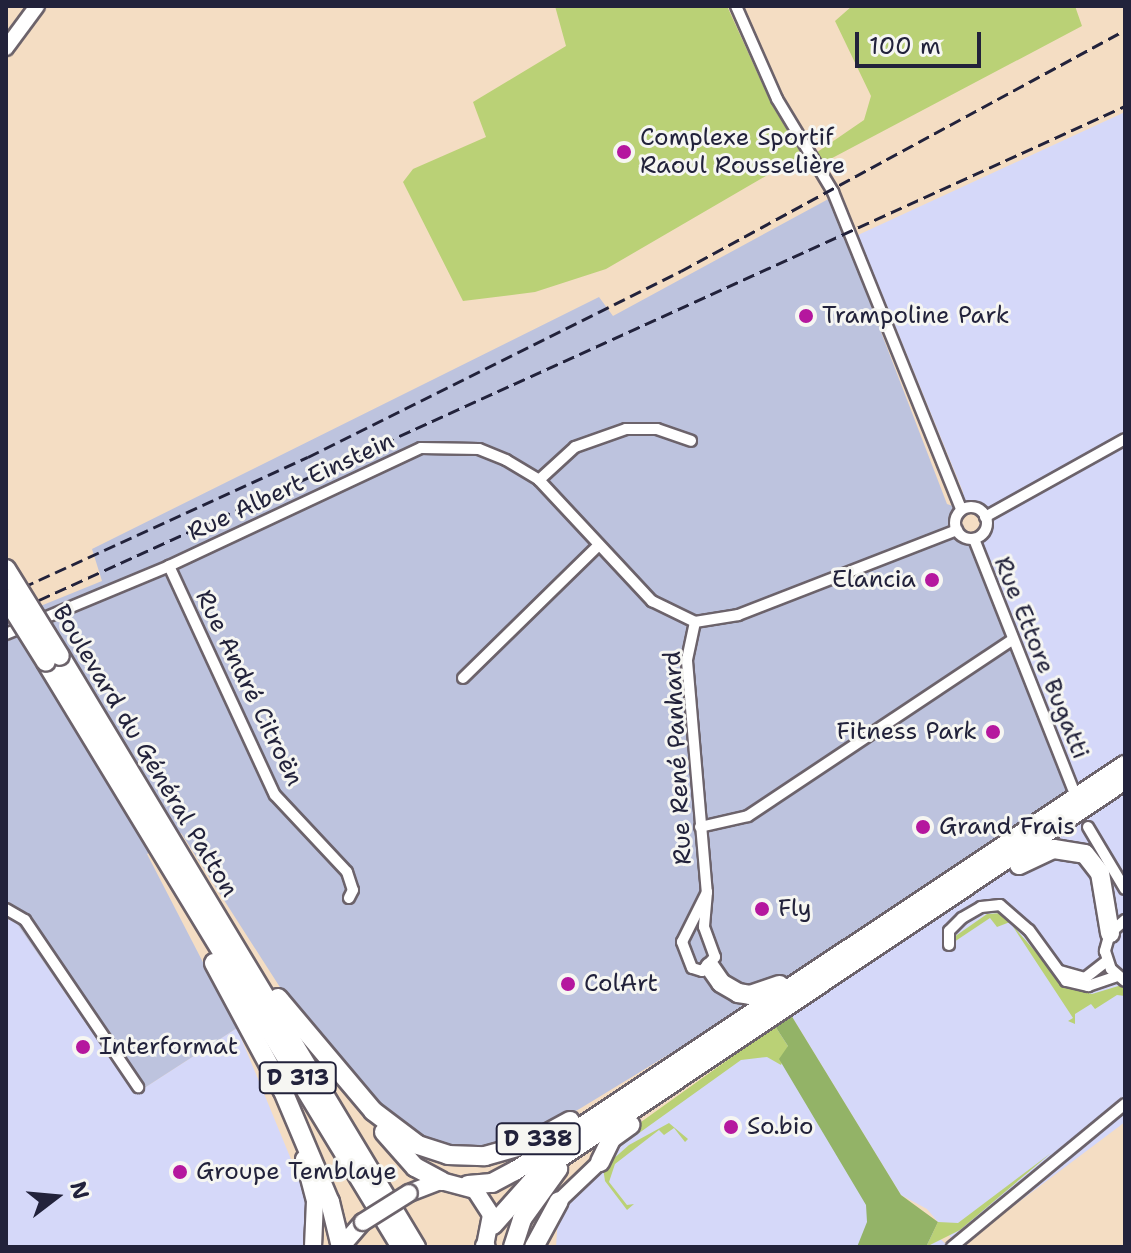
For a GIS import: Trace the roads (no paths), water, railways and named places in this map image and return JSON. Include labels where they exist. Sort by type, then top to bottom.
[{"type":"highway","name":"Boulevard du Général Patton","points":[[6,569],[113,769]]},
{"type":"highway","name":"Boulevard du Général Patton","points":[[6,598],[53,659],[243,958]]},
{"type":"highway","name":"D 338","points":[[468,1185],[482,1186],[507,1175],[1125,765]]},
{"type":"highway","name":"D 338","points":[[113,769],[126,805],[263,1049],[330,1202],[341,1247]]},
{"type":"highway","name":"D 313","points":[[113,769],[401,1247]]},
{"type":"highway","name":"D 338","points":[[493,1225],[542,1170],[1125,780]]},
{"type":"highway","points":[[858,960],[1037,854],[1061,848],[1085,854],[1100,873],[1118,926]]},
{"type":"highway","name":"D 338","points":[[243,958],[373,1111],[407,1140],[448,1155],[485,1156],[528,1144],[757,1008]]},
{"type":"highway","name":"D 313","points":[[243,958],[416,1247]]},
{"type":"highway","points":[[710,967],[721,983],[750,995],[832,959]]},
{"type":"highway","points":[[324,1055],[408,1160],[441,1181]]},
{"type":"highway","points":[[600,1162],[611,1139],[663,1101],[673,1083]]},
{"type":"highway","points":[[513,1247],[522,1219],[556,1171],[633,1117],[634,1109]]},
{"type":"highway","points":[[534,1247],[559,1201]]},
{"type":"main road","name":"D 338","points":[[263,1049],[311,1181],[317,1219],[313,1247]]},
{"type":"main road","points":[[341,1247],[363,1222],[409,1193],[441,1181],[468,1185],[485,1201],[493,1225],[485,1247]]},
{"type":"street","points":[[6,48],[37,6]]},
{"type":"street","points":[[736,6],[777,99],[819,165],[852,237],[961,509],[957,530]]},
{"type":"street","points":[[539,480],[575,447],[626,429],[657,429],[691,441]]},
{"type":"street","points":[[985,517],[1125,439]]},
{"type":"street","name":"Rue Albert Einstein","points":[[6,634],[169,566],[421,448],[479,449],[539,480],[652,601],[695,622]]},
{"type":"street","points":[[695,622],[738,615],[957,530],[974,539],[984,532],[985,517],[976,508],[961,509]]},
{"type":"street","name":"Rue Ettore Bugatti","points":[[974,539],[1074,791]]},
{"type":"street","points":[[463,678],[599,545]]},
{"type":"street","name":"Rue André Citroën","points":[[169,566],[275,795],[347,872],[353,890],[349,898]]},
{"type":"street","name":"Rue René Panhard","points":[[695,622],[687,661],[707,892],[704,927],[715,957],[710,967]]},
{"type":"street","points":[[700,827],[748,816],[1012,640]]},
{"type":"street","points":[[1088,827],[1125,889]]},
{"type":"street","name":"Rue René Panhard","points":[[690,927],[707,892]]},
{"type":"street","points":[[949,945],[948,934],[956,923],[978,908],[1000,905],[1013,911],[1066,981],[1083,986],[1121,978],[1107,961]]},
{"type":"street","points":[[6,909],[25,920],[138,1087]]},
{"type":"street","points":[[1058,970],[1085,978],[1107,961],[1118,926]]},
{"type":"street","points":[[704,927],[690,927],[682,942],[692,968],[710,967]]},
{"type":"street","points":[[952,1247],[1125,1104]]},
{"type":"street","points":[[559,1201],[600,1162]]},
{"type":"railway","points":[[6,595],[308,457],[681,271],[1125,30]]},
{"type":"railway","points":[[6,615],[1125,106]]},
{"type":"place","name":"Complexe Sportif Raoul Rousselière","points":[[624,152]]},
{"type":"place","name":"Trampoline Park","points":[[806,316]]},
{"type":"place","name":"Elancia","points":[[932,580]]},
{"type":"place","name":"Fitness Park","points":[[993,732]]},
{"type":"place","name":"Grand Frais","points":[[923,827]]},
{"type":"place","name":"Fly","points":[[762,909]]},
{"type":"place","name":"ColArt","points":[[568,984]]},
{"type":"place","name":"Interformat","points":[[83,1047]]},
{"type":"place","name":"So.bio","points":[[731,1127]]},
{"type":"place","name":"Groupe Temblaye","points":[[180,1172]]}]
